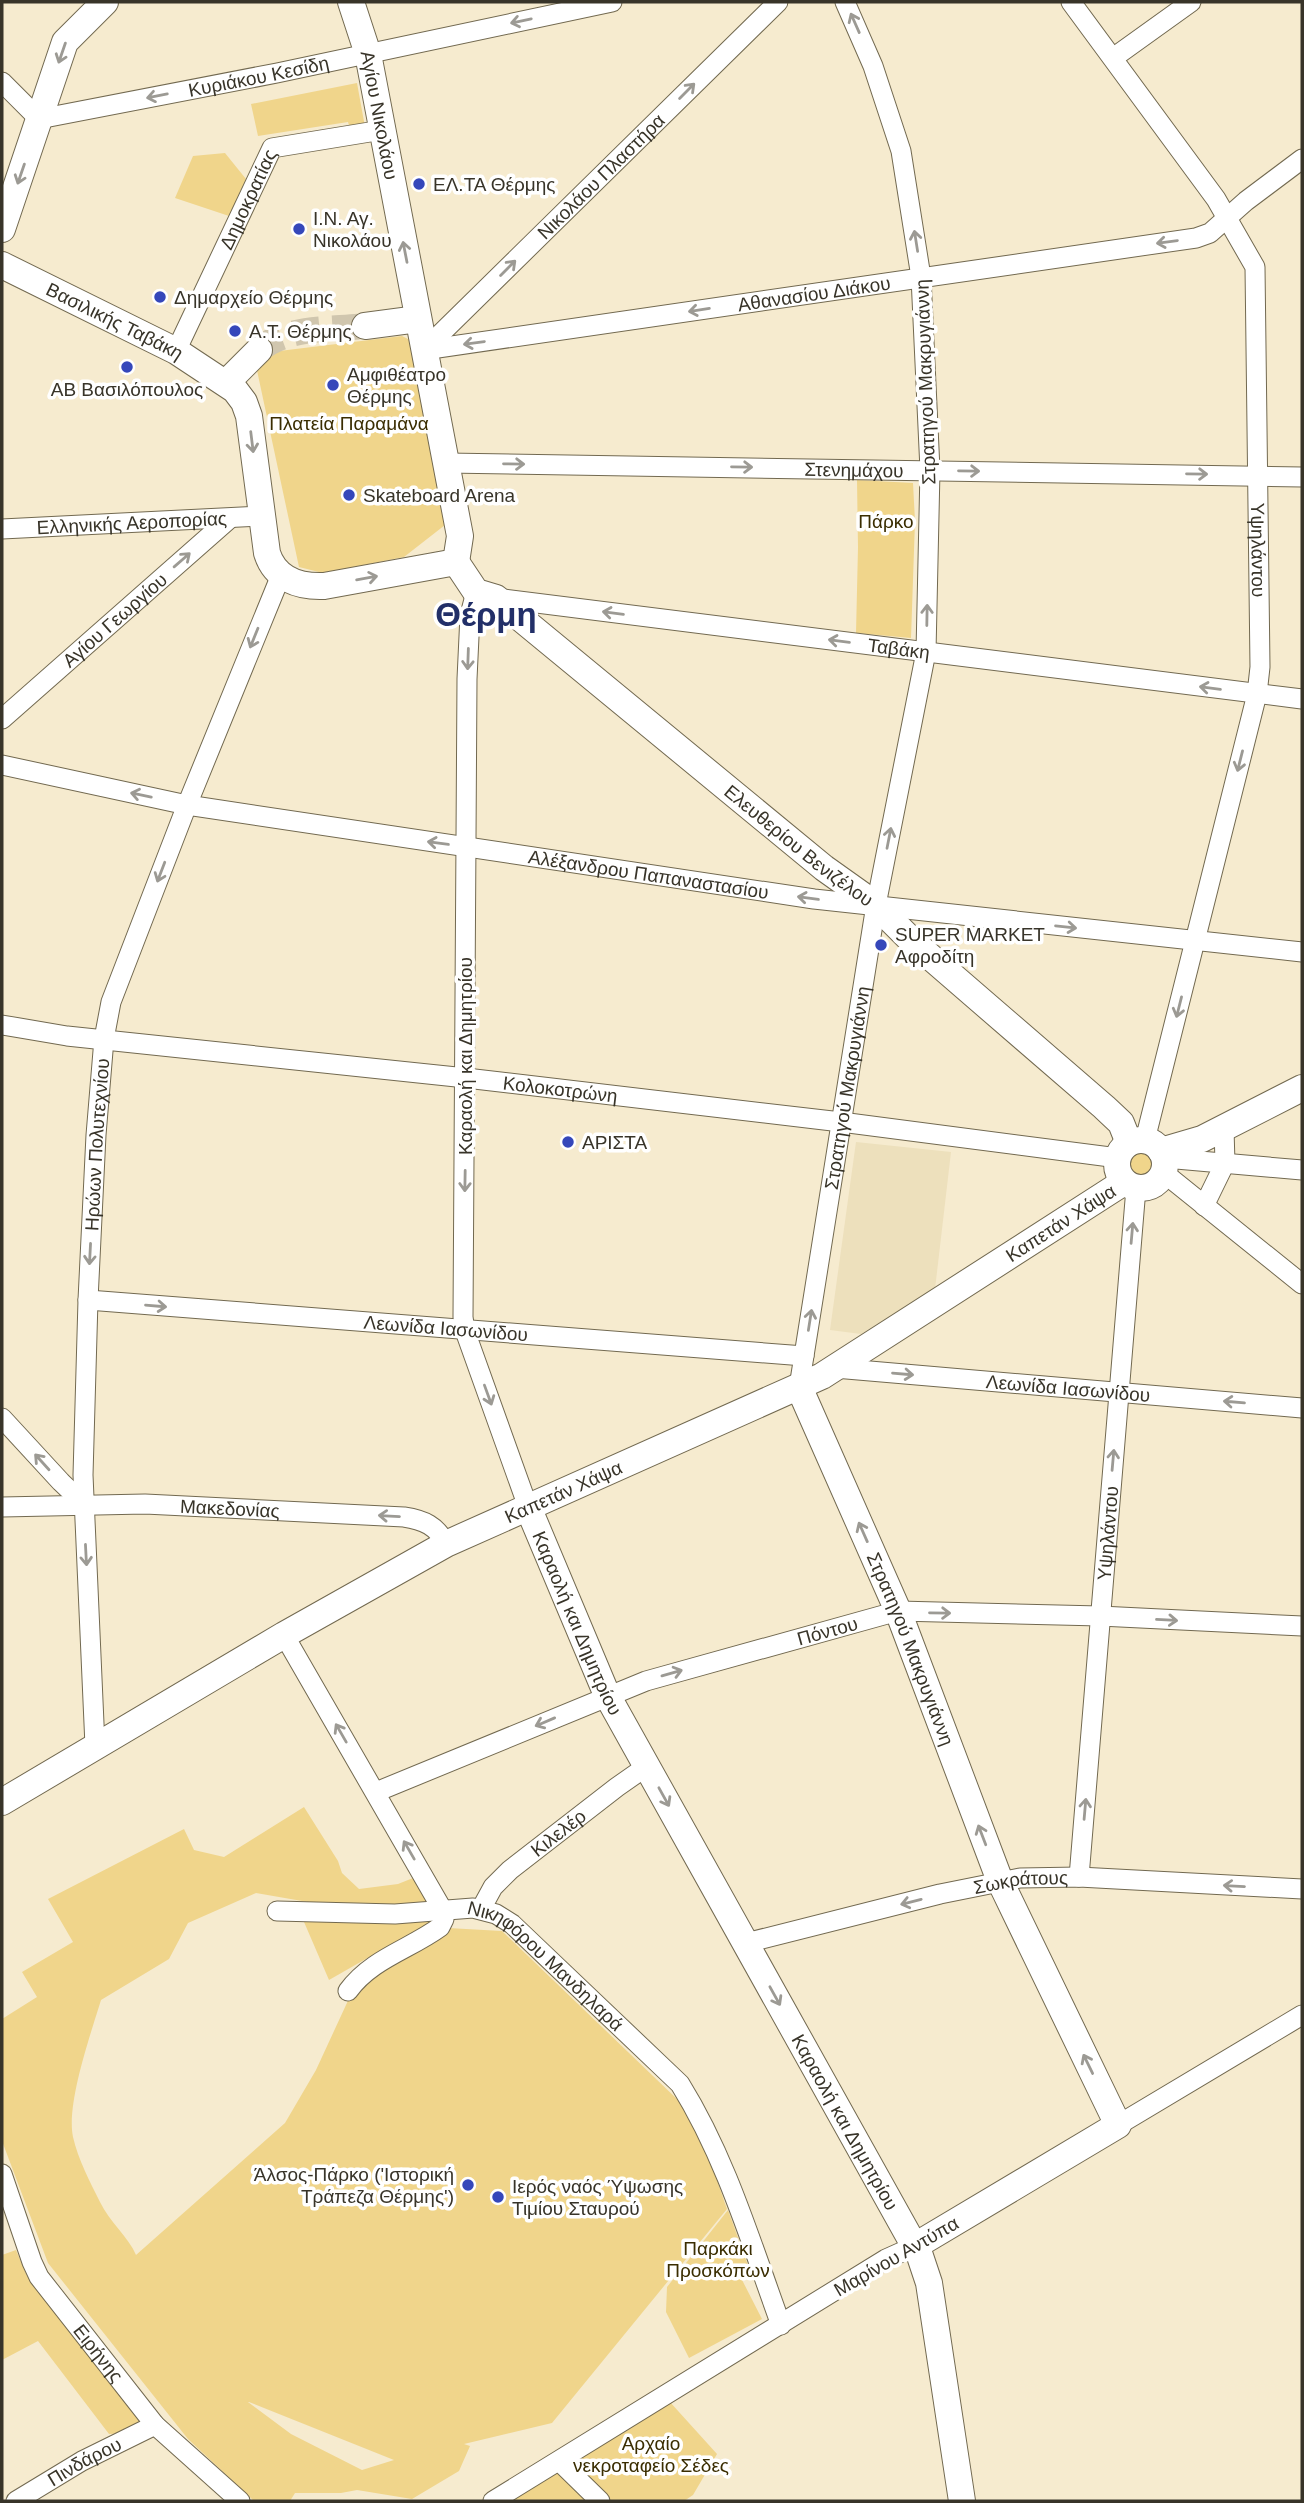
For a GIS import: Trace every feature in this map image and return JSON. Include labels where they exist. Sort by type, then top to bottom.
[{"type":"main road","points":[[2,229],[65,42],[105,2]]},
{"type":"main road","name":"Αγίου Νικολάου","points":[[351,2],[368,54],[460,536],[456,562]]},
{"type":"main road","name":"Βασιλικής Ταβάκη","points":[[2,265],[176,351],[226,383]]},
{"type":"main road","points":[[365,326],[418,319]]},
{"type":"main road","points":[[260,350],[226,383],[240,395],[247,408],[269,559],[281,575],[298,584],[324,586],[456,562]]},
{"type":"main road","name":"Ελευθερίου Βενιζέλου","points":[[456,562],[486,595],[824,868],[876,905],[912,941],[1121,1123],[1143,1162]]},
{"type":"main road","name":"Καπετάν Χάψα","points":[[2,1802],[284,1635],[446,1544],[799,1387],[835,1368],[1143,1162],[1224,1129],[1302,1088]]},
{"type":"main road","name":"Στρατηγού Μακρυγιάννη","points":[[799,1387],[898,1612],[1000,1881],[1118,2125]]},
{"type":"main road","name":"Καραολή και Δημητρίου","points":[[528,1507],[607,1695],[915,2246],[929,2283],[962,2501]]},
{"type":"main road","name":"Μαρίνου Αντύπα","points":[[915,2246],[1118,2125]]},
{"type":"street","name":"Κυριάκου Κεσίδη","points":[[39,119],[368,54],[612,2]]},
{"type":"street","name":"Νικολάου Πλαστήρα","points":[[424,350],[778,2]]},
{"type":"street","name":"Στρατηγού Μακρυγιάννη","points":[[799,1387],[876,905],[926,652],[930,470],[921,276],[901,151],[873,66],[845,2]]},
{"type":"street","name":"Υψηλάντου","points":[[1071,2],[1227,217],[1255,267],[1260,667],[1256,694],[1143,1162],[1119,1392],[1079,1877]]},
{"type":"street","points":[[1113,58],[1191,2]]},
{"type":"street","points":[[2,82],[39,119]]},
{"type":"street","name":"Δημοκρατίας","points":[[176,351],[272,148],[382,130]]},
{"type":"street","name":"Αθανασίου Διάκου","points":[[424,350],[1196,238],[1210,233],[1260,189],[1302,159]]},
{"type":"street","name":"Στενημάχου","points":[[446,463],[1302,477]]},
{"type":"street","name":"Ελληνικής Αεροπορίας","points":[[2,529],[261,516]]},
{"type":"street","name":"Αγίου Γεωργίου","points":[[2,719],[229,519]]},
{"type":"street","name":"Ηρώων Πολυτεχνίου","points":[[96,1746],[84,1504],[84,1395],[96,1135],[104,1039],[111,1002],[187,805],[281,575]]},
{"type":"street","name":"Ταβάκη","points":[[486,595],[1302,699]]},
{"type":"street","name":"Καραολή και Δημητρίου","points":[[486,595],[470,615],[467,678],[465,1331],[528,1507]]},
{"type":"street","name":"Αλέξανδρου Παπαναστασίου","points":[[2,765],[187,805],[814,899],[1302,952]]},
{"type":"street","points":[[912,941],[921,920],[935,912]]},
{"type":"street","name":"Κολοκοτρώνη","points":[[2,1025],[67,1036],[466,1078],[841,1122],[1143,1162],[1225,1163],[1302,1170]]},
{"type":"street","points":[[1204,1206],[1225,1163],[1224,1129]]},
{"type":"street","name":"Ελευθερίου Βενιζέλου","points":[[1143,1162],[1204,1206],[1302,1284]]},
{"type":"street","name":"Λεωνίδα Ιασωνίδου","points":[[88,1300],[804,1356]]},
{"type":"street","name":"Λεωνίδα Ιασωνίδου","points":[[835,1368],[1302,1408]]},
{"type":"street","points":[[2,1418],[84,1504]]},
{"type":"street","name":"Μακεδονίας","points":[[2,1507],[184,1505],[404,1517],[429,1524],[438,1531],[446,1544]]},
{"type":"street","name":"Πόντου","points":[[376,1792],[607,1695],[690,1668],[898,1612],[1100,1616],[1302,1626]]},
{"type":"street","name":"Νικηφόρου Μανδηλαρά","points":[[284,1635],[442,1909],[481,1909],[502,1917],[519,1930],[680,2084],[722,2163],[781,2325]]},
{"type":"street","name":"Κιλελέρ","points":[[481,1909],[493,1886],[510,1870],[647,1766]]},
{"type":"street","name":"Σωκράτους","points":[[746,1943],[1000,1881],[1044,1876],[1302,1889]]},
{"type":"street","points":[[276,1911],[396,1914],[442,1909],[440,1927],[379,1963],[358,1979],[348,1991]]},
{"type":"street","name":"Μαρίνου Αντύπα","points":[[1118,2125],[1302,2015]]},
{"type":"street","name":"Ειρήνης","points":[[2,2174],[39,2277],[155,2425],[240,2501]]},
{"type":"street","name":"Μαρίνου Αντύπα","points":[[493,2501],[886,2259],[915,2246]]},
{"type":"street","name":"Πινδάρου","points":[[16,2501],[82,2461],[155,2425]]},
{"type":"street","points":[[559,2461],[600,2501]]},
{"type":"shaded area","points":[[856,1142],[951,1152],[935,1289],[861,1334],[830,1330]]},
{"type":"green space","points":[[357,83],[365,127],[350,129],[348,122],[258,136],[251,104]]},
{"type":"green space","points":[[225,153],[246,179],[229,216],[175,198],[193,156]]},
{"type":"green space","name":"Πλατεία Παραμάνα","points":[[402,336],[414,342],[445,525],[404,557],[323,573],[299,567],[255,361],[263,353]]},
{"type":"green space","name":"Πάρκο","points":[[857,480],[913,483],[915,521],[911,638],[856,633]]},
{"type":"green space","points":[[1141,1150],[1151,1154],[1155,1164],[1151,1174],[1141,1178],[1131,1174],[1127,1164],[1131,1154]]},
{"type":"green space","name":"Άλσος-Πάρκο ('Ιστορική Τράπεζα Θέρμης')","points":[[304,1807],[338,1861],[342,1873],[359,1889],[398,1884],[413,1878],[427,1899],[426,1905],[325,1905],[256,1893],[188,1923],[169,1959],[101,2000],[76,2088],[73,2137],[81,2162],[100,2202],[136,2255],[285,2123],[316,2070],[352,1992],[448,1928],[502,1931],[678,2100],[701,2139],[727,2209],[552,2423],[464,2444],[470,2446],[459,2471],[412,2499],[357,2490],[341,2493],[295,2493],[290,2501],[254,2501],[188,2439],[48,2263],[2,2141],[2,2019],[37,1997],[22,1972],[73,1942],[48,1899],[184,1829],[194,1850],[224,1857]],"holes":[[[248,2402],[394,2460],[362,2470],[291,2434]]]},
{"type":"green space","points":[[301,1915],[433,1918],[434,1926],[399,1940],[329,1980]]},
{"type":"green space","name":"Παρκάκι Προσκόπων","points":[[728,2210],[749,2268],[739,2274],[762,2319],[689,2358],[666,2312],[667,2287]]},
{"type":"green space","points":[[16,2250],[27,2276],[139,2421],[130,2430],[109,2434],[38,2341],[2,2360],[2,2255]]},
{"type":"green space","name":"Αρχαίο νεκροταφείο Σέδες","points":[[660,2391],[717,2454],[693,2495],[684,2501],[482,2501]]},
{"type":"tunnel","points":[[259,350],[270,342],[295,333],[365,326]]},
{"type":"place","name":"ΕΛ.ΤΑ Θέρμης","points":[[419,184]]},
{"type":"place","name":"Ι.Ν. Αγ. Νικολάου","points":[[299,229]]},
{"type":"place","name":"Δημαρχείο Θέρμης","points":[[160,297]]},
{"type":"place","name":"Α.Τ. Θέρμης","points":[[235,331]]},
{"type":"place","name":"ΑΒ Βασιλόπουλος","points":[[127,367]]},
{"type":"place","name":"Αμφιθέατρο Θέρμης","points":[[333,385]]},
{"type":"place","name":"Skateboard Arena","points":[[349,495]]},
{"type":"place","name":"SUPER MARKET Αφροδίτη","points":[[881,945]]},
{"type":"place","name":"ΑΡΙΣΤΑ","points":[[568,1142]]},
{"type":"place","name":"Άλσος-Πάρκο ('Ιστορική Τράπεζα Θέρμης')","points":[[468,2185]]},
{"type":"place","name":"Ιερός ναός Ύψωσης Τιμίου Σταυρού","points":[[498,2197]]},
{"type":"district","name":"Θέρμη","points":[[486,614]]}]
